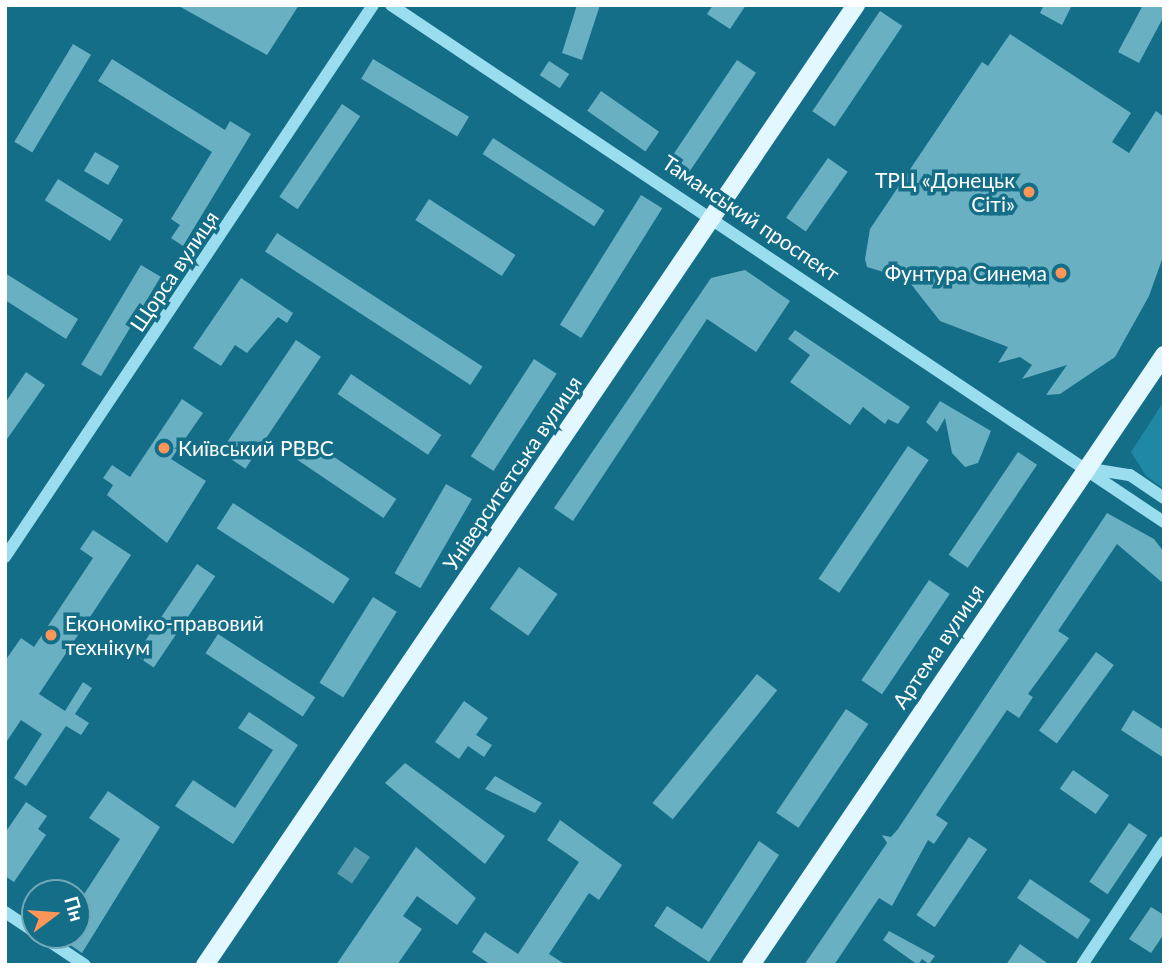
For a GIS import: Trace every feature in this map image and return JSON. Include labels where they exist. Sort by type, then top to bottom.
[{"type":"main road","name":"Університетська вулиця","points":[[205,965],[856,5]]},
{"type":"main road","name":"Артема вулиця","points":[[751,965],[1164,355]]},
{"type":"street","name":"Щорса вулиця","points":[[5,557],[373,5]]},
{"type":"street","name":"Таманський проспект","points":[[391,5],[714,215],[1164,522]]},
{"type":"street","name":"Таманський проспект","points":[[1087,469],[1130,475],[1164,498]]},
{"type":"street","points":[[1082,965],[1164,842]]},
{"type":"street","points":[[5,912],[21,923]]},
{"type":"street","points":[[61,949],[85,965]]},
{"type":"shaded area","points":[[1164,401],[1164,489],[1146,476],[1131,452]]},
{"type":"shaded area","points":[[355,847],[370,857],[352,884],[337,874]]},
{"type":"building","points":[[177,5],[299,5],[267,55]]},
{"type":"building","points":[[577,5],[600,5],[582,60],[562,53]]},
{"type":"building","points":[[713,5],[746,5],[730,29],[707,14]]},
{"type":"building","points":[[1044,5],[1072,5],[1062,25],[1040,13]]},
{"type":"building","points":[[1143,5],[1164,5],[1164,16],[1139,63],[1118,52]]},
{"type":"building","points":[[880,11],[902,26],[835,126],[812,111]]},
{"type":"building","name":"ТРЦ «Донецьк Сіті»","points":[[1010,34],[1131,113],[1112,142],[1129,153],[1156,111],[1164,117],[1164,254],[1149,296],[1115,357],[1060,394],[1046,395],[1067,365],[1022,379],[1032,365],[1020,357],[998,363],[1008,347],[940,321],[907,279],[867,267],[865,259],[870,229],[982,62],[988,66]]},
{"type":"building","points":[[73,44],[91,55],[32,153],[14,142]]},
{"type":"building","points":[[112,59],[225,130],[230,121],[251,134],[183,246],[171,238],[180,225],[171,219],[212,152],[98,81]]},
{"type":"building","points":[[373,59],[469,117],[457,136],[361,79]]},
{"type":"building","points":[[737,60],[756,73],[685,178],[666,165]]},
{"type":"building","points":[[549,61],[569,74],[560,88],[540,75]]},
{"type":"building","points":[[601,91],[659,132],[645,151],[587,111]]},
{"type":"building","points":[[342,104],[360,116],[298,209],[279,197]]},
{"type":"building","points":[[493,138],[605,210],[594,226],[483,154]]},
{"type":"building","points":[[95,152],[119,166],[108,185],[84,171]]},
{"type":"building","points":[[828,158],[848,172],[806,232],[786,218]]},
{"type":"building","points":[[58,179],[123,220],[110,241],[45,200]]},
{"type":"building","points":[[641,195],[662,208],[581,338],[560,325]]},
{"type":"building","points":[[429,199],[515,255],[502,276],[415,220]]},
{"type":"building","points":[[277,233],[482,366],[470,385],[265,251]]},
{"type":"building","points":[[141,265],[161,277],[101,376],[81,364]]},
{"type":"building","points":[[745,270],[790,301],[756,352],[707,319],[573,521],[554,508],[711,278]]},
{"type":"building","points":[[5,273],[78,319],[66,339],[5,300]]},
{"type":"building","points":[[241,278],[293,313],[287,323],[278,317],[247,353],[235,345],[221,366],[193,348]]},
{"type":"building","points":[[795,330],[910,407],[898,424],[888,419],[885,424],[863,407],[850,425],[790,382],[810,355],[788,339]]},
{"type":"building","points":[[296,340],[321,357],[245,469],[221,452]]},
{"type":"building","points":[[534,359],[557,374],[493,471],[471,456]]},
{"type":"building","points":[[26,372],[45,385],[5,442],[5,403]]},
{"type":"building","points":[[351,374],[441,435],[428,455],[338,394]]},
{"type":"building","points":[[182,399],[203,413],[171,459],[206,481],[167,543],[107,495],[113,485],[103,478],[112,465],[130,477]]},
{"type":"building","points":[[940,401],[991,431],[978,463],[965,467],[952,453],[945,418],[937,432],[926,422]]},
{"type":"building","points":[[306,438],[396,499],[384,518],[293,457]]},
{"type":"building","points":[[908,446],[929,460],[839,593],[819,579]]},
{"type":"building","points":[[1018,452],[1037,465],[968,568],[949,555]]},
{"type":"building","points":[[446,484],[472,499],[420,588],[394,573]]},
{"type":"building","points":[[233,503],[350,579],[333,604],[217,528]]},
{"type":"building","points":[[1107,513],[1154,539],[1164,552],[1164,584],[1117,544],[1058,631],[1069,638],[1028,694],[1033,697],[1019,718],[1007,710],[936,815],[948,823],[934,844],[928,840],[892,906],[879,898],[834,965],[804,965],[887,843],[882,835],[891,837],[898,829]]},
{"type":"building","points":[[93,530],[131,555],[39,694],[65,711],[83,682],[92,688],[75,714],[89,723],[81,735],[66,726],[26,786],[14,778],[42,734],[21,720],[5,744],[5,661],[21,638],[34,647],[93,558],[80,549]]},
{"type":"building","points":[[197,564],[215,576],[154,667],[135,655]]},
{"type":"building","points":[[519,567],[558,594],[528,636],[490,609]]},
{"type":"building","points":[[929,580],[950,594],[882,694],[861,680]]},
{"type":"building","points":[[373,597],[397,612],[343,697],[319,683]]},
{"type":"building","points":[[218,634],[315,697],[303,716],[205,653]]},
{"type":"building","points":[[1096,652],[1114,665],[1057,743],[1039,730]]},
{"type":"building","points":[[757,674],[777,690],[673,819],[653,803]]},
{"type":"building","points":[[464,701],[488,718],[476,735],[492,745],[484,757],[468,746],[459,759],[435,742]]},
{"type":"building","points":[[846,709],[868,724],[798,828],[776,813]]},
{"type":"building","points":[[1133,710],[1164,730],[1164,758],[1121,730]]},
{"type":"building","points":[[249,712],[298,745],[233,844],[175,806],[193,780],[235,808],[273,750],[238,728]]},
{"type":"building","points":[[405,763],[505,836],[485,864],[385,783]]},
{"type":"building","points":[[1073,770],[1109,795],[1096,814],[1060,789]]},
{"type":"building","points":[[495,776],[542,803],[535,813],[485,789]]},
{"type":"building","points":[[108,791],[160,827],[91,938],[91,884],[120,839],[89,818]]},
{"type":"building","points":[[26,802],[47,816],[38,829],[46,835],[14,882],[5,876],[5,833]]},
{"type":"building","points":[[560,820],[622,865],[599,900],[589,893],[549,954],[566,965],[491,965],[472,952],[485,932],[518,954],[579,862],[547,840]]},
{"type":"building","points":[[1129,823],[1147,835],[1108,894],[1089,882]]},
{"type":"building","points":[[969,837],[987,849],[935,927],[916,915]]},
{"type":"building","points":[[759,841],[779,855],[709,962],[654,926],[667,906],[702,929]]},
{"type":"building","points":[[416,847],[476,898],[457,925],[417,896],[403,916],[422,929],[397,965],[336,965]]},
{"type":"building","points":[[1030,879],[1091,920],[1078,939],[1017,898]]},
{"type":"building","points":[[1151,907],[1164,915],[1164,934],[1151,953],[1129,939]]},
{"type":"building","points":[[889,931],[935,956],[929,964],[922,959],[918,965],[883,940]]},
{"type":"building","points":[[1020,944],[1050,965],[1006,965]]},
{"type":"place","name":"ТРЦ «Донецьк Сіті»","points":[[1029,192]]},
{"type":"place","name":"Фунтура Синема","points":[[1061,273]]},
{"type":"place","name":"Київський РВВС","points":[[164,448]]},
{"type":"place","name":"Економіко-правовий технікум","points":[[51,635]]}]
